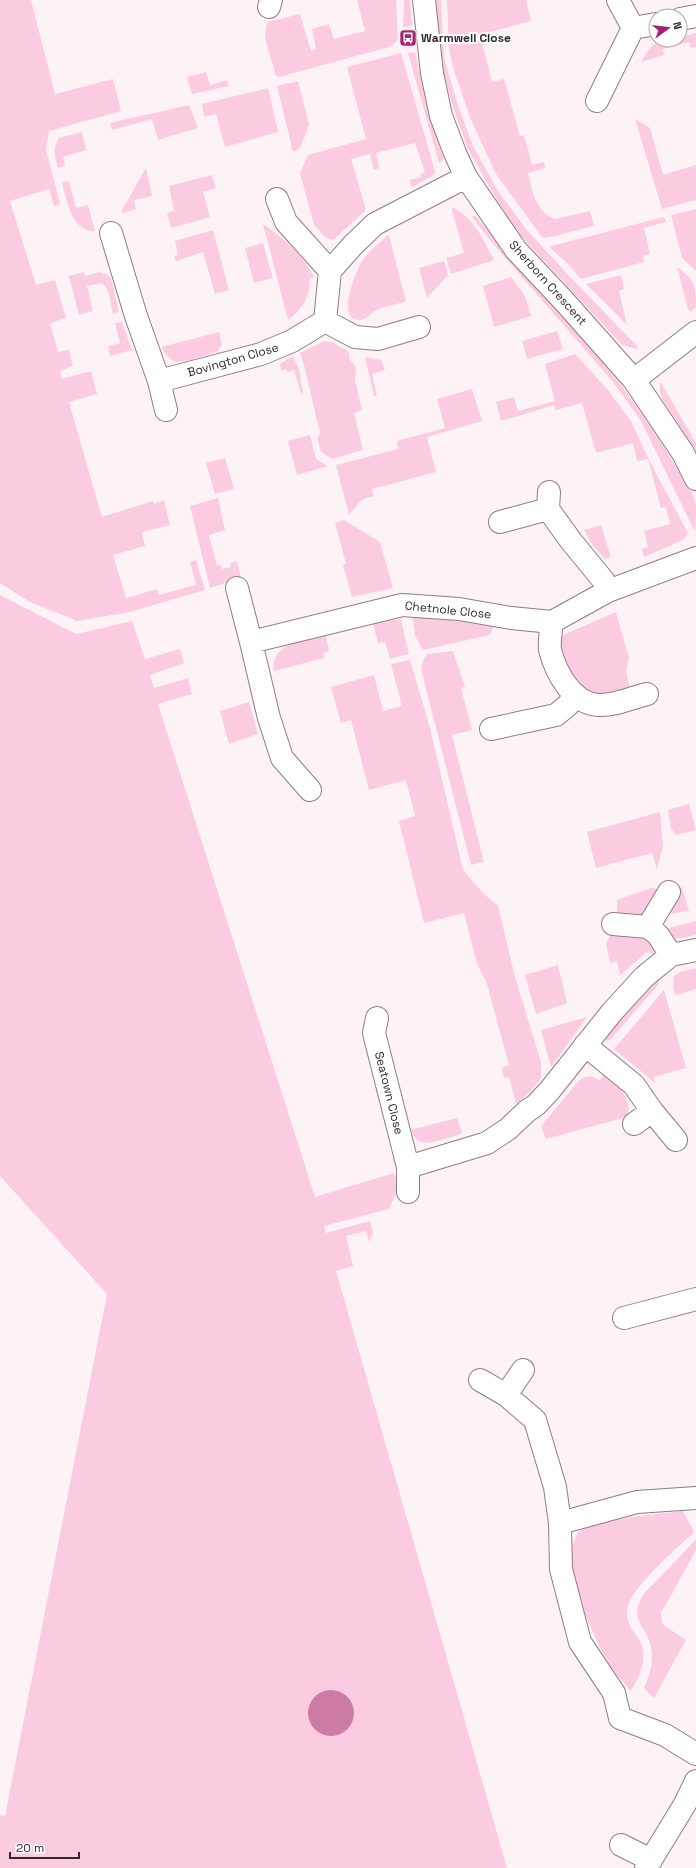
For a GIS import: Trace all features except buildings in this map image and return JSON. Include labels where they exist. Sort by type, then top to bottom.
[{"type":"street","name":"Sherborn Crescent","points":[[424,0],[432,73],[441,116],[466,177],[516,250],[564,301],[634,380],[683,453],[696,479]]},
{"type":"street","points":[[618,0],[633,28]]},
{"type":"street","points":[[633,28],[648,25]]},
{"type":"street","points":[[597,102],[633,28]]},
{"type":"street","points":[[419,327],[378,339],[355,337],[325,320],[330,271],[353,245],[375,224],[466,177]]},
{"type":"street","points":[[277,199],[286,222],[330,271]]},
{"type":"street","points":[[111,247],[159,381],[166,410]]},
{"type":"street","name":"Bovington Close","points":[[159,381],[261,354],[292,341],[325,320]]},
{"type":"street","points":[[634,380],[696,332]]},
{"type":"street","points":[[500,522],[549,500],[603,580],[608,591]]},
{"type":"street","points":[[647,694],[609,704],[597,705],[580,700],[563,682],[550,649],[552,622],[608,591],[696,558]]},
{"type":"street","points":[[237,588],[269,718],[282,758],[310,790]]},
{"type":"street","name":"Chetnole Close","points":[[251,642],[402,605],[459,609],[512,618],[552,622]]},
{"type":"street","points":[[492,729],[556,716],[568,705],[575,695]]},
{"type":"street","points":[[648,927],[669,892]]},
{"type":"street","points":[[613,924],[648,927],[658,935],[671,955]]},
{"type":"street","points":[[408,1167],[487,1143],[508,1129],[527,1111],[536,1105],[550,1090],[585,1045],[644,977],[671,955],[696,950]]},
{"type":"street","name":"Seatown Close","points":[[377,1018],[374,1033],[408,1167],[408,1192]]},
{"type":"street","points":[[585,1045],[634,1085],[652,1111],[676,1140]]},
{"type":"street","points":[[634,1124],[652,1111]]},
{"type":"street","points":[[624,1318],[696,1299]]},
{"type":"street","points":[[506,1395],[523,1370]]},
{"type":"street","points":[[480,1380],[506,1395],[535,1420],[555,1487],[560,1524],[561,1569],[580,1642],[614,1693],[620,1718],[665,1735],[696,1754]]},
{"type":"street","points":[[560,1524],[637,1502],[696,1498]]},
{"type":"street","points":[[621,1845],[648,1864],[685,1804],[696,1781]]},
{"type":"shaded area","points":[[0,0],[31,0],[55,94],[113,79],[121,111],[49,131],[46,150],[60,204],[54,206],[49,189],[10,201],[36,285],[55,280],[66,318],[50,323],[58,352],[69,350],[73,366],[60,371],[62,379],[91,371],[97,394],[69,402],[102,517],[153,501],[154,504],[164,500],[170,525],[142,532],[145,546],[113,555],[126,598],[157,589],[159,595],[196,585],[190,562],[196,560],[205,590],[130,612],[77,621],[30,602],[0,583]]},
{"type":"shaded area","points":[[357,0],[396,0],[398,38],[395,43],[389,47],[279,77],[276,76],[265,38],[267,22],[300,14],[311,51],[316,49],[312,29],[329,24],[334,39],[365,31]]},
{"type":"shaded area","points":[[404,0],[410,0],[412,26],[403,27]]},
{"type":"shaded area","points":[[435,0],[441,0],[444,58],[458,105],[473,146],[500,194],[527,230],[638,347],[637,349],[622,345],[519,234],[495,197],[467,147],[453,107],[440,59]]},
{"type":"shaded area","points":[[447,0],[526,0],[531,21],[480,35],[492,82],[504,79],[520,136],[524,135],[532,165],[544,162],[545,168],[528,173],[533,194],[539,206],[549,216],[555,219],[590,211],[594,226],[547,238],[542,237],[496,174],[471,120],[454,71],[449,49]]},
{"type":"shaded area","points":[[696,33],[696,47],[691,48],[688,42],[688,35]]},
{"type":"shaded area","points":[[650,48],[667,48],[663,49],[664,55],[641,62]]},
{"type":"shaded area","points":[[415,52],[428,110],[443,157],[443,161],[439,163],[408,53]]},
{"type":"shaded area","points":[[401,53],[435,171],[434,175],[412,187],[409,180],[421,177],[420,174],[425,172],[415,143],[376,153],[379,168],[374,170],[370,154],[351,159],[366,210],[333,240],[325,237],[314,225],[300,173],[308,155],[366,139],[347,67]]},
{"type":"shaded area","points":[[206,72],[210,85],[227,80],[229,86],[192,94],[187,77]]},
{"type":"shaded area","points":[[298,81],[309,125],[300,148],[293,152],[277,86]]},
{"type":"shaded area","points":[[268,88],[278,132],[225,147],[216,114],[204,117],[202,104]]},
{"type":"shaded area","points":[[189,105],[198,128],[158,140],[152,119],[112,130],[110,123]]},
{"type":"shaded area","points":[[635,119],[650,128],[663,175],[696,165],[696,200],[662,209]]},
{"type":"shaded area","points":[[82,132],[86,150],[63,157],[65,166],[58,168],[55,156],[55,145],[59,138]]},
{"type":"shaded area","points":[[146,168],[152,196],[134,200],[136,209],[122,213],[122,210]]},
{"type":"shaded area","points":[[212,175],[216,188],[203,192],[210,217],[171,228],[167,213],[174,211],[169,186]]},
{"type":"shaded area","points":[[69,181],[76,208],[88,205],[95,231],[87,230],[81,226],[71,214],[62,182]]},
{"type":"shaded area","points":[[451,207],[466,216],[472,222],[494,260],[451,274],[446,258],[464,253]]},
{"type":"shaded area","points":[[696,209],[696,271],[682,258],[671,215]]},
{"type":"shaded area","points":[[475,215],[603,362],[649,424],[692,493],[696,505],[695,532],[641,421],[613,382],[489,239],[472,217]]},
{"type":"shaded area","points":[[664,217],[666,222],[644,228],[650,254],[643,256],[644,262],[581,279],[566,262],[550,248],[551,246]]},
{"type":"shaded area","points":[[263,224],[292,247],[304,261],[314,277],[309,279],[309,291],[301,307],[288,320]]},
{"type":"shaded area","points":[[213,230],[229,290],[215,294],[203,252],[176,261],[174,256],[178,255],[175,241]]},
{"type":"shaded area","points":[[389,235],[406,302],[376,310],[360,320],[353,318],[349,313],[348,305],[349,296],[358,268],[370,251]]},
{"type":"shaded area","points":[[263,243],[273,278],[254,283],[245,248]]},
{"type":"shaded area","points":[[444,261],[448,275],[427,298],[419,268]]},
{"type":"shaded area","points":[[677,267],[688,276],[695,289],[696,307],[690,312],[688,309]]},
{"type":"shaded area","points":[[84,272],[85,276],[99,272],[109,275],[119,312],[113,314],[108,292],[101,283],[87,286],[93,311],[79,315],[69,276]]},
{"type":"shaded area","points":[[621,275],[624,289],[619,291],[627,325],[586,284]]},
{"type":"shaded area","points":[[511,277],[525,296],[531,316],[494,327],[483,286]]},
{"type":"shaded area","points":[[122,322],[132,350],[110,356],[108,346],[120,343],[115,323]]},
{"type":"shaded area","points":[[557,331],[563,349],[527,359],[522,341]]},
{"type":"shaded area","points":[[219,332],[222,344],[217,352],[191,360],[181,362],[174,361],[161,347]]},
{"type":"shaded area","points":[[324,341],[332,342],[349,352],[349,358],[356,368],[355,380],[362,410],[354,413],[363,450],[332,459],[321,452],[317,438],[320,433],[300,353]]},
{"type":"shaded area","points":[[575,354],[608,390],[631,421],[648,458],[688,533],[683,540],[644,557],[642,549],[648,547],[644,531],[670,524],[666,507],[661,508],[648,459],[637,461],[633,443],[596,453],[582,403],[556,410],[554,405],[501,421],[496,402],[514,397],[518,411],[555,401],[545,364]]},
{"type":"shaded area","points":[[293,356],[299,369],[303,394],[301,394],[294,370],[287,372],[286,369],[281,371],[280,364]]},
{"type":"shaded area","points":[[365,357],[381,360],[385,370],[372,374],[377,396],[374,396]]},
{"type":"shaded area","points":[[660,381],[696,443],[696,451],[664,402],[660,392]]},
{"type":"shaded area","points":[[472,389],[482,421],[427,437],[436,472],[372,489],[374,497],[369,497],[362,500],[349,515],[336,465],[398,449],[397,441],[445,428],[437,399]]},
{"type":"shaded area","points":[[310,435],[316,459],[328,466],[297,475],[288,441]]},
{"type":"shaded area","points":[[225,458],[234,489],[215,494],[206,463]]},
{"type":"shaded area","points":[[218,498],[225,530],[209,535],[217,566],[221,565],[222,569],[231,567],[230,563],[237,561],[241,578],[210,588],[190,506]]},
{"type":"shaded area","points":[[344,520],[380,542],[393,588],[352,597],[343,565],[346,564],[335,523]]},
{"type":"shaded area","points":[[601,525],[611,557],[605,559],[592,544],[584,530]]},
{"type":"shaded area","points":[[0,595],[76,634],[132,621],[145,659],[180,649],[184,663],[150,675],[154,688],[188,678],[192,694],[158,704],[315,1197],[394,1173],[398,1188],[389,1209],[324,1226],[326,1233],[370,1221],[373,1233],[369,1242],[366,1231],[346,1236],[353,1266],[336,1271],[507,1868],[0,1868],[0,1815],[5,1816],[107,1294],[0,1176]]},
{"type":"shaded area","points":[[616,612],[629,658],[626,671],[632,698],[580,700],[551,636],[563,635]]},
{"type":"shaded area","points":[[413,618],[441,618],[493,627],[490,635],[423,650],[415,636]]},
{"type":"shaded area","points":[[388,620],[401,620],[409,654],[390,659],[385,642],[378,643],[373,624]]},
{"type":"shaded area","points":[[326,636],[329,651],[323,653],[324,658],[274,671],[274,661],[277,654],[283,648],[299,641]]},
{"type":"shaded area","points":[[453,651],[465,687],[461,688],[472,730],[452,735],[484,862],[471,865],[421,669],[427,654]]},
{"type":"shaded area","points":[[410,660],[430,728],[463,870],[484,894],[498,906],[515,977],[541,1062],[541,1078],[529,1093],[516,1104],[509,1077],[504,1078],[502,1068],[509,1065],[487,984],[477,964],[464,913],[424,923],[399,821],[415,816],[406,780],[369,790],[351,720],[341,723],[331,687],[374,675],[383,711],[402,706],[391,664]]},
{"type":"shaded area","points":[[249,702],[258,734],[229,744],[220,711]]},
{"type":"shaded area","points":[[689,804],[696,830],[677,835],[671,829],[668,810]]},
{"type":"shaded area","points":[[660,812],[663,846],[657,869],[652,853],[596,868],[587,832]]},
{"type":"shaded area","points":[[682,887],[689,911],[655,916],[658,935],[654,955],[648,951],[620,975],[617,961],[610,963],[606,943],[612,933],[615,922],[617,900],[651,888],[669,892]]},
{"type":"shaded area","points":[[696,921],[696,935],[668,939],[665,929]]},
{"type":"shaded area","points":[[558,965],[567,1003],[536,1014],[525,975]]},
{"type":"shaded area","points":[[696,968],[696,989],[676,995],[673,988],[674,976],[680,972]]},
{"type":"shaded area","points":[[657,980],[659,984],[610,1040],[607,1041],[596,1032],[612,1012]]},
{"type":"shaded area","points":[[664,990],[686,1068],[654,1077],[655,1083],[614,1049]]},
{"type":"shaded area","points":[[587,1017],[551,1067],[541,1030]]},
{"type":"shaded area","points":[[604,1074],[618,1086],[625,1096],[628,1115],[623,1118],[546,1139],[541,1126],[577,1083],[588,1076],[599,1081]]},
{"type":"shaded area","points":[[457,1118],[462,1133],[453,1137],[424,1143],[416,1139],[411,1130]]},
{"type":"shaded area","points":[[683,1511],[694,1532],[643,1582],[634,1594],[629,1605],[627,1614],[628,1621],[639,1639],[643,1652],[642,1666],[631,1691],[616,1674],[601,1650],[583,1610],[570,1560],[572,1546],[578,1532],[589,1525],[631,1517]]},
{"type":"shaded area","points":[[696,1539],[696,1550],[661,1613],[662,1623],[686,1640],[654,1698],[644,1688],[649,1677],[652,1653],[649,1640],[639,1622],[637,1612],[638,1607],[646,1591]]},
{"type":"shaded area","points":[[331,1690],[344,1694],[350,1700],[354,1713],[350,1726],[344,1732],[331,1736],[318,1732],[312,1726],[308,1713],[312,1700],[318,1694]]},
{"type":"place","name":"Warmwell Close","points":[[408,38]]}]
